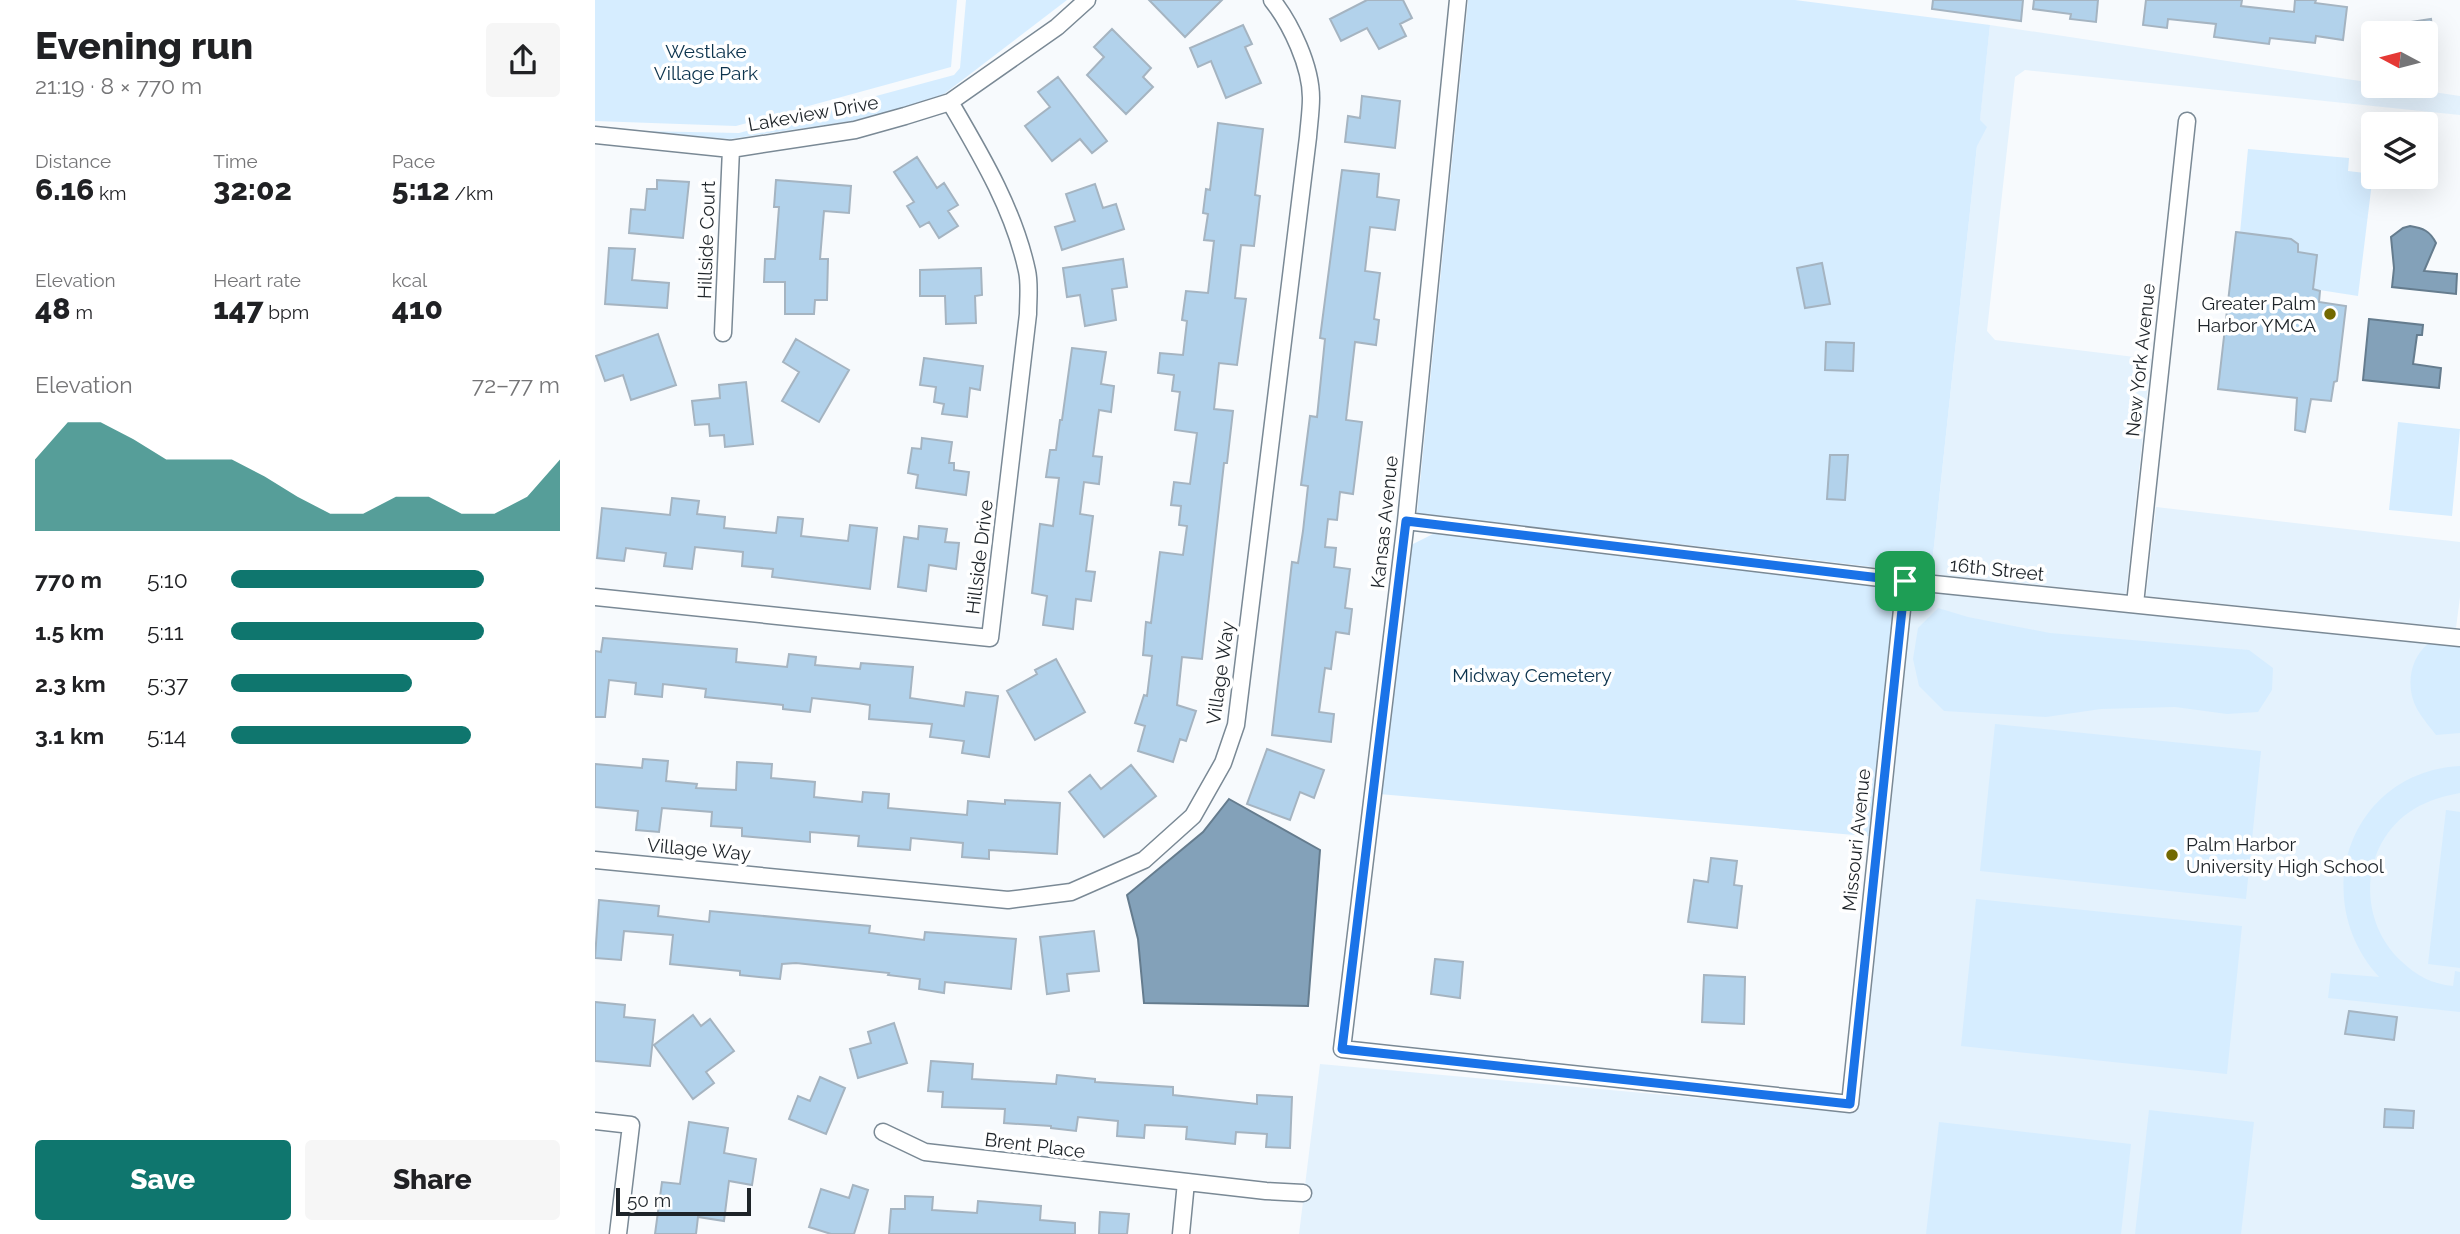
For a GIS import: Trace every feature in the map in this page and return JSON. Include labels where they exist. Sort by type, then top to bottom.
[{"type":"street","name":"Lakeview Drive","points":[[595,135],[731,149],[855,130],[950,102],[1057,27],[1087,0]]},
{"type":"street","name":"Village Way","points":[[595,860],[1008,900],[1071,892],[1117,874],[1144,860],[1193,816],[1223,763],[1236,725],[1308,137],[1311,95],[1303,59],[1287,19],[1272,0]]},
{"type":"street","name":"Kansas Avenue","points":[[1458,0],[1406,521],[1342,1049],[1850,1104]]},
{"type":"street","name":"Hillside Drive","points":[[595,597],[990,638],[1028,314],[1028,274],[1016,230],[1003,200],[950,102]]},
{"type":"street","name":"New York Avenue","points":[[2135,604],[2187,121]]},
{"type":"street","name":"Hillside Court","points":[[723,333],[731,149]]},
{"type":"street","name":"16th Street","points":[[1406,521],[1905,581],[2460,638]]},
{"type":"street","name":"Missouri Avenue","points":[[1850,1104],[1905,581]]},
{"type":"street","points":[[595,1121],[631,1125],[618,1234]]},
{"type":"street","name":"Brent Place","points":[[883,1132],[925,1152],[1303,1193]]},
{"type":"street","points":[[1181,1234],[1186,1182]]},
{"type":"shaded area","points":[[1990,25],[2361,81],[2361,98],[2438,98],[2438,93],[2460,96],[2460,115],[2025,70],[2015,77],[1987,331],[1995,340],[2151,359],[2126,594],[1931,574]]},
{"type":"shaded area","points":[[2410,226],[2426,231],[2436,243],[2424,271],[2457,274],[2456,294],[2392,287],[2394,268],[2391,237]]},
{"type":"shaded area","points":[[2369,319],[2423,325],[2422,335],[2417,335],[2413,364],[2441,368],[2439,388],[2363,380]]},
{"type":"shaded area","points":[[2156,507],[2460,542],[2460,597],[2456,628],[2146,596]]},
{"type":"shaded area","name":"Palm Harbor University High School","points":[[1911,587],[2460,647],[2460,1234],[1299,1234],[1320,1064],[1856,1112]]},
{"type":"shaded area","points":[[1229,799],[1320,850],[1308,1006],[1144,1003],[1138,939],[1127,895],[1203,832]]},
{"type":"green space","name":"Westlake Village Park","points":[[595,0],[957,0],[951,67],[736,126],[595,121]]},
{"type":"green space","points":[[966,0],[1067,0],[944,94],[901,108],[852,121],[730,139],[640,131],[739,133],[954,75],[960,68]]},
{"type":"green space","points":[[1468,0],[1795,0],[1990,25],[1980,120],[1987,127],[1977,146],[1931,574],[1417,513]]},
{"type":"green space","points":[[2248,149],[2349,158],[2348,171],[2361,173],[2361,189],[2371,189],[2358,296],[2313,289],[2317,255],[2298,252],[2298,244],[2291,239],[2240,233]]},
{"type":"green space","points":[[2398,422],[2460,429],[2452,516],[2389,510]]},
{"type":"green space","name":"Midway Cemetery","points":[[1439,531],[1904,587],[1878,837],[1379,794],[1409,546]]},
{"type":"green space","points":[[1938,608],[1968,617],[2050,633],[2249,650],[2273,668],[2272,690],[2258,712],[2227,714],[2175,707],[2101,709],[2046,717],[1944,711],[1919,686],[1913,659],[1918,628]]},
{"type":"green space","points":[[2428,644],[2460,647],[2460,733],[2436,735],[2413,700],[2410,682],[2413,665]]},
{"type":"green space","points":[[1995,724],[2261,751],[2246,899],[1980,871]]},
{"type":"green space","points":[[2460,766],[2460,793],[2425,803],[2396,823],[2383,841],[2374,861],[2370,882],[2376,924],[2386,944],[2401,961],[2425,978],[2445,985],[2453,986],[2455,971],[2460,972],[2460,1012],[2328,998],[2331,973],[2379,977],[2357,945],[2346,912],[2344,877],[2351,844],[2367,815],[2391,790],[2422,774]]},
{"type":"green space","points":[[2446,810],[2460,812],[2460,968],[2428,964]]},
{"type":"green space","points":[[1976,899],[2242,926],[2227,1074],[1961,1046]]},
{"type":"green space","points":[[2149,1110],[2254,1122],[2241,1234],[2135,1234]]},
{"type":"green space","points":[[1939,1122],[2131,1144],[2121,1234],[1926,1234]]},
{"type":"building","points":[[1149,0],[1222,0],[1185,37]]},
{"type":"building","points":[[1367,0],[1403,0],[1412,18],[1400,24],[1406,36],[1379,49],[1367,28],[1341,41],[1330,19]]},
{"type":"building","points":[[1933,0],[2023,0],[2021,21],[1932,9]]},
{"type":"building","points":[[2034,0],[2098,0],[2096,22],[2070,19],[2071,14],[2033,9]]},
{"type":"building","points":[[2146,0],[2242,0],[2241,6],[2294,12],[2295,0],[2316,0],[2315,3],[2347,7],[2343,40],[2316,36],[2315,43],[2270,38],[2269,44],[2214,37],[2216,24],[2168,19],[2167,28],[2143,25]]},
{"type":"building","points":[[1243,25],[1252,44],[1245,47],[1261,83],[1226,98],[1211,61],[1198,67],[1190,48]]},
{"type":"building","points":[[1112,29],[1151,68],[1143,77],[1153,87],[1126,114],[1087,75],[1104,57],[1094,47]]},
{"type":"building","points":[[1058,77],[1107,141],[1092,153],[1080,139],[1052,161],[1025,126],[1050,107],[1038,92]]},
{"type":"building","points":[[1362,96],[1400,101],[1395,148],[1345,142],[1348,116],[1360,118]]},
{"type":"building","points":[[1218,123],[1263,129],[1255,195],[1260,196],[1254,246],[1241,245],[1235,298],[1246,299],[1237,365],[1219,363],[1214,409],[1233,411],[1227,463],[1224,463],[1202,659],[1182,657],[1177,705],[1196,711],[1186,741],[1180,739],[1173,762],[1138,751],[1145,726],[1135,723],[1144,695],[1147,696],[1152,656],[1143,655],[1146,622],[1151,623],[1160,552],[1183,555],[1187,526],[1179,525],[1181,506],[1171,505],[1174,482],[1190,484],[1197,433],[1175,430],[1180,392],[1172,391],[1174,375],[1158,373],[1160,353],[1183,355],[1187,321],[1182,320],[1186,291],[1208,293],[1214,241],[1204,240],[1208,214],[1203,213],[1206,189],[1210,190]]},
{"type":"building","points":[[917,157],[937,188],[944,183],[958,205],[948,211],[958,226],[939,238],[929,222],[920,227],[907,206],[914,202],[894,172]]},
{"type":"building","points":[[1342,170],[1379,174],[1377,197],[1399,200],[1395,230],[1370,227],[1365,271],[1380,273],[1374,319],[1379,320],[1376,345],[1355,342],[1346,420],[1362,422],[1353,494],[1340,492],[1337,520],[1328,519],[1325,547],[1336,548],[1334,567],[1350,569],[1345,608],[1352,609],[1349,634],[1336,632],[1331,669],[1325,668],[1319,712],[1334,714],[1331,742],[1272,735],[1292,562],[1298,563],[1303,531],[1308,486],[1301,485],[1310,416],[1317,417],[1325,339],[1320,338]]},
{"type":"building","points":[[657,180],[689,182],[683,238],[629,233],[631,209],[645,210],[647,189],[657,189]]},
{"type":"building","points":[[776,180],[851,186],[849,213],[824,211],[820,259],[828,259],[827,300],[815,300],[814,314],[785,314],[785,282],[764,282],[765,259],[775,259],[779,207],[774,207]]},
{"type":"building","points":[[1095,184],[1103,208],[1116,204],[1124,229],[1062,250],[1055,227],[1075,221],[1066,194]]},
{"type":"building","points":[[2236,232],[2291,239],[2298,244],[2298,252],[2317,255],[2313,289],[2320,291],[2319,302],[2346,306],[2337,381],[2334,382],[2331,401],[2311,399],[2305,432],[2295,430],[2297,398],[2218,389]]},
{"type":"building","points":[[609,248],[635,249],[632,280],[669,283],[667,308],[605,304]]},
{"type":"building","points":[[1123,259],[1127,287],[1112,289],[1116,320],[1085,326],[1080,295],[1067,297],[1063,268]]},
{"type":"building","points":[[1822,263],[1830,304],[1805,308],[1797,268]]},
{"type":"building","points":[[981,268],[982,295],[975,296],[976,323],[946,324],[945,296],[920,296],[920,270]]},
{"type":"building","points":[[658,334],[676,385],[631,400],[623,375],[605,381],[596,356]]},
{"type":"building","points":[[796,339],[849,370],[819,422],[782,401],[799,372],[783,362]]},
{"type":"building","points":[[1826,342],[1854,343],[1853,371],[1825,370]]},
{"type":"building","points":[[1072,348],[1106,352],[1101,384],[1114,386],[1111,412],[1099,410],[1093,456],[1102,457],[1099,484],[1084,482],[1080,514],[1093,516],[1086,571],[1095,572],[1091,601],[1076,599],[1073,629],[1043,625],[1047,596],[1032,593],[1040,524],[1053,526],[1059,478],[1046,477],[1050,450],[1056,450]]},
{"type":"building","points":[[924,358],[983,366],[980,390],[970,388],[967,417],[942,414],[944,404],[934,402],[936,387],[920,385]]},
{"type":"building","points":[[746,382],[753,444],[725,447],[724,435],[710,436],[709,424],[695,425],[692,401],[720,398],[719,385]]},
{"type":"building","points":[[922,438],[952,442],[949,463],[954,463],[954,470],[969,472],[966,495],[916,488],[918,475],[908,473],[912,448],[921,449]]},
{"type":"building","points":[[1830,455],[1848,455],[1845,500],[1827,499]]},
{"type":"building","points":[[672,498],[699,501],[697,514],[725,517],[724,528],[776,533],[778,517],[803,519],[801,536],[848,541],[850,525],[877,528],[870,589],[772,577],[773,569],[742,566],[743,552],[695,547],[692,569],[664,566],[666,553],[626,548],[624,561],[597,558],[602,508],[670,515]]},
{"type":"building","points":[[919,526],[947,529],[945,542],[959,543],[956,569],[929,565],[926,591],[898,587],[904,537],[918,539]]},
{"type":"building","points":[[603,638],[737,649],[736,662],[787,667],[789,654],[816,657],[815,665],[860,669],[861,663],[913,667],[910,698],[964,706],[966,692],[998,696],[989,757],[962,753],[964,741],[930,737],[932,724],[869,719],[870,705],[812,698],[810,712],[783,709],[783,705],[705,697],[706,689],[663,684],[662,697],[635,694],[636,683],[609,680],[605,717],[595,717],[595,651],[601,652]]},
{"type":"building","points":[[1056,659],[1085,712],[1035,740],[1007,691],[1037,674],[1035,670]]},
{"type":"building","points":[[1267,749],[1324,770],[1314,798],[1300,792],[1290,820],[1247,804]]},
{"type":"building","points":[[643,759],[668,761],[666,781],[697,784],[696,788],[736,790],[737,762],[772,764],[771,778],[815,782],[814,797],[862,802],[863,792],[889,794],[888,808],[967,815],[968,801],[1005,804],[1005,800],[1060,803],[1057,854],[989,850],[989,859],[962,857],[963,843],[911,838],[910,850],[858,846],[859,836],[810,832],[810,842],[742,836],[742,828],[711,826],[712,812],[662,808],[659,832],[636,830],[638,811],[595,807],[595,764],[642,768]]},
{"type":"building","points":[[1131,765],[1156,796],[1104,837],[1069,792],[1090,775],[1101,789]]},
{"type":"building","points":[[1711,858],[1737,861],[1734,885],[1742,886],[1737,928],[1688,922],[1694,880],[1708,882]]},
{"type":"building","points":[[599,900],[659,906],[658,916],[709,922],[710,911],[870,926],[869,933],[924,940],[925,932],[1016,939],[1011,989],[945,982],[944,993],[919,989],[920,979],[796,963],[782,964],[780,979],[740,975],[740,971],[670,964],[673,935],[624,931],[621,960],[595,958]]},
{"type":"building","points":[[1094,931],[1099,971],[1067,974],[1069,991],[1047,994],[1040,937]]},
{"type":"building","points":[[1435,959],[1463,962],[1460,998],[1431,994]]},
{"type":"building","points":[[1704,975],[1745,977],[1744,1024],[1702,1022]]},
{"type":"building","points":[[595,1002],[625,1005],[624,1017],[655,1020],[650,1066],[595,1061]]},
{"type":"building","points":[[2349,1011],[2397,1017],[2394,1040],[2345,1034]]},
{"type":"building","points":[[693,1015],[701,1026],[710,1019],[734,1051],[706,1072],[714,1083],[693,1099],[654,1045]]},
{"type":"building","points":[[894,1023],[907,1063],[858,1078],[850,1049],[871,1043],[868,1032]]},
{"type":"building","points":[[931,1061],[973,1064],[972,1079],[1056,1084],[1057,1075],[1095,1079],[1095,1082],[1173,1087],[1173,1095],[1257,1104],[1257,1095],[1292,1097],[1290,1148],[1266,1147],[1267,1134],[1236,1132],[1235,1144],[1186,1139],[1187,1127],[1145,1125],[1144,1138],[1117,1136],[1118,1121],[1078,1117],[1076,1131],[1051,1126],[1004,1123],[1005,1109],[942,1107],[943,1092],[928,1091]]},
{"type":"building","points":[[820,1077],[845,1088],[826,1134],[789,1119],[798,1096],[810,1101]]},
{"type":"building","points":[[2385,1109],[2414,1111],[2413,1128],[2384,1127]]},
{"type":"building","points":[[689,1122],[728,1128],[724,1153],[756,1159],[752,1185],[729,1181],[724,1221],[698,1217],[696,1234],[655,1234],[662,1182],[680,1184]]},
{"type":"building","points":[[853,1185],[868,1190],[854,1234],[831,1234],[809,1227],[821,1189],[849,1198]]},
{"type":"building","points":[[905,1196],[933,1197],[932,1210],[977,1213],[978,1201],[1041,1206],[1040,1220],[1075,1223],[1075,1234],[889,1234],[891,1209],[905,1209]]},
{"type":"building","points":[[1100,1212],[1129,1214],[1127,1234],[1099,1234]]},
{"type":"place","name":"Greater Palm Harbor YMCA","points":[[2330,314]]},
{"type":"place","name":"Palm Harbor University High School","points":[[2172,855]]},
{"type":"route","points":[[1406,521],[1905,581],[1850,1104],[1342,1049],[1406,521]]}]
